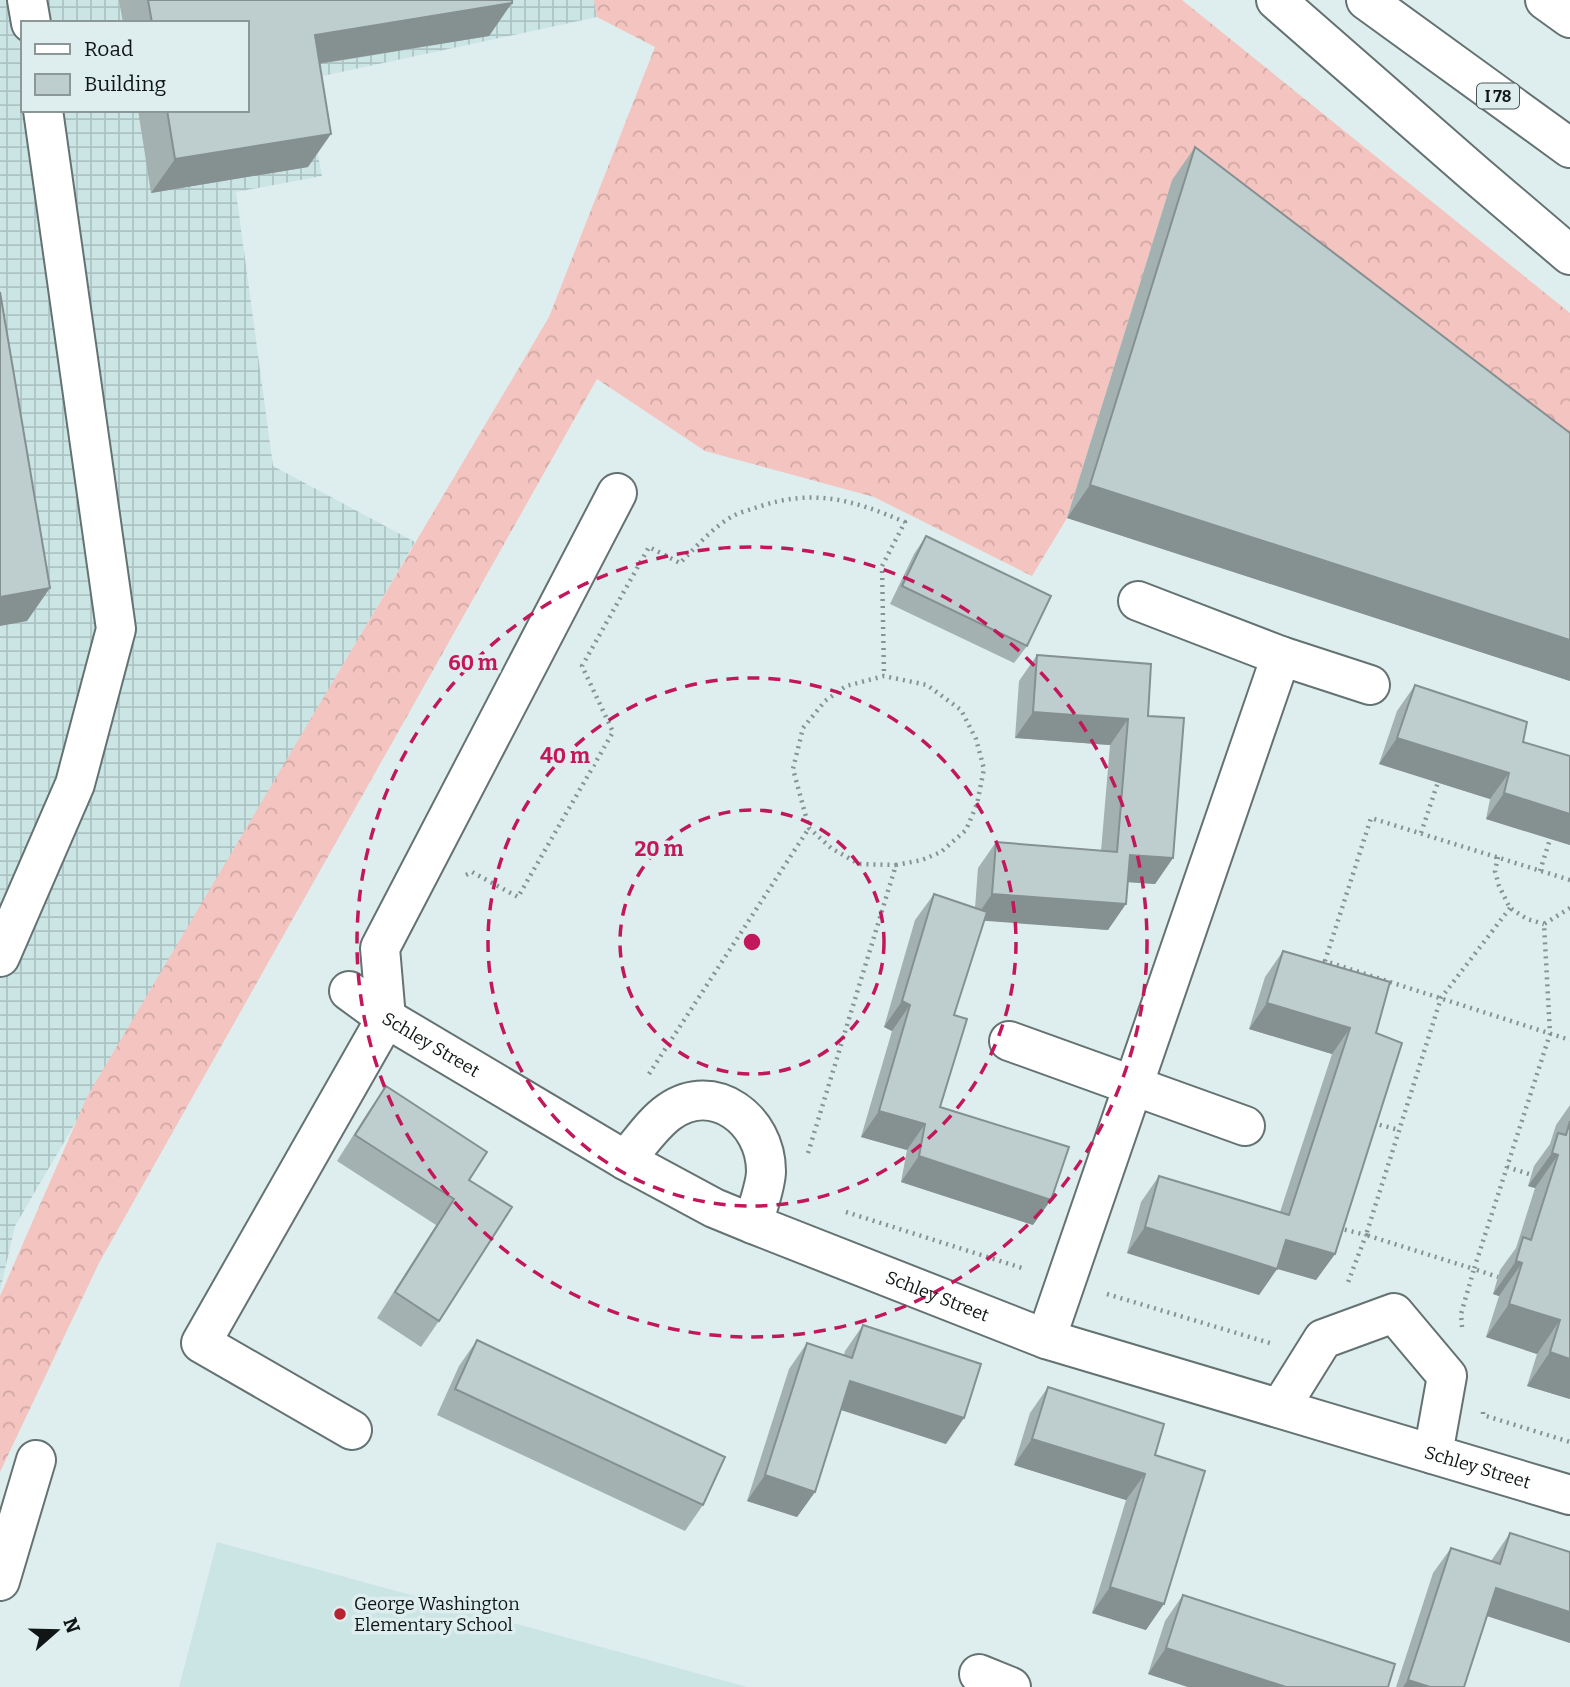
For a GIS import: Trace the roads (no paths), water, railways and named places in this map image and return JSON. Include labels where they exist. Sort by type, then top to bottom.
[{"type":"main road","points":[[27,0],[31,21]]},
{"type":"main road","points":[[1276,0],[1570,255]]},
{"type":"main road","name":"I 78","points":[[1366,0],[1570,148]]},
{"type":"main road","points":[[1545,0],[1570,18]]},
{"type":"main road","points":[[0,957],[75,784],[116,629],[43,112]]},
{"type":"main road","points":[[352,1430],[201,1343],[386,1018],[380,948],[617,493]]},
{"type":"main road","points":[[1138,601],[1281,656],[1370,685]]},
{"type":"main road","points":[[1046,1339],[1281,656]]},
{"type":"main road","name":"Schley Street","points":[[349,991],[386,1018],[625,1160],[714,1208],[752,1224],[1046,1339],[1570,1495]]},
{"type":"main road","points":[[1009,1041],[1245,1126]]},
{"type":"main road","points":[[625,1160],[668,1112],[686,1103],[707,1099],[728,1107],[745,1117],[758,1135],[764,1153],[766,1173],[752,1224]]},
{"type":"main road","points":[[1280,1408],[1322,1339],[1394,1313],[1447,1376],[1433,1454]]},
{"type":"main road","points":[[0,1581],[36,1460]]},
{"type":"place","name":"George Washington Elementary School","points":[[340,1614]]}]
